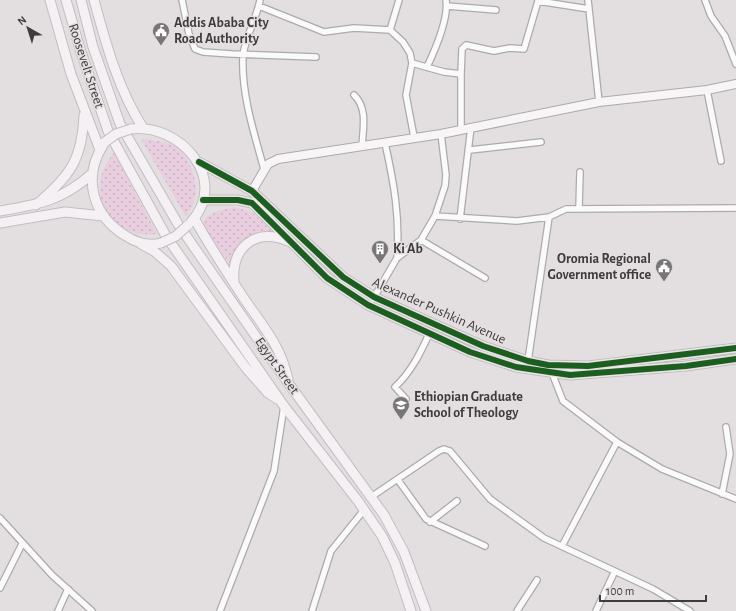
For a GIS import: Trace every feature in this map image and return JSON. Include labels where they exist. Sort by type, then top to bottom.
[{"type":"main road","points":[[50,0],[71,74],[84,112],[102,146]]},
{"type":"main road","name":"Roosevelt Street","points":[[66,0],[80,49],[108,131]]},
{"type":"main road","name":"Roosevelt Street","points":[[81,0],[94,47],[120,124]]},
{"type":"main road","points":[[94,0],[106,44],[125,97],[143,128]]},
{"type":"main road","points":[[36,205],[60,184],[78,156],[83,136],[84,112]]},
{"type":"main road","name":"Egypt Street","points":[[120,124],[178,224],[289,384],[371,497],[404,552],[426,611]]},
{"type":"main road","points":[[141,244],[154,245],[161,243],[176,236],[191,222],[203,200],[204,179],[199,162],[192,153],[168,135],[143,128],[131,129],[116,134],[102,146],[93,173],[92,188],[96,203],[103,216],[114,229],[141,244],[154,251],[171,266],[246,368],[268,393],[283,404]]},
{"type":"main road","name":"Egypt Street","points":[[108,131],[166,236],[283,404],[382,536],[395,563],[411,611]]},
{"type":"main road","name":"Alexander Pushkin Avenue","points":[[199,162],[252,190],[343,277],[374,298],[516,367],[570,375],[609,373],[736,359]]},
{"type":"main road","points":[[0,211],[36,205],[54,200],[72,190],[93,173]]},
{"type":"main road","name":"Alexander Pushkin Avenue","points":[[203,200],[238,200],[252,203],[289,242],[327,278],[368,305],[429,334],[482,351],[528,361],[563,366],[610,365],[736,348]]},
{"type":"main road","points":[[0,223],[65,212],[103,216]]},
{"type":"main road","points":[[191,222],[275,343],[285,366],[289,384]]},
{"type":"main road","points":[[234,283],[235,261],[245,245],[257,238],[271,236],[289,242]]},
{"type":"street","points":[[182,0],[189,34],[195,49],[202,52],[316,57]]},
{"type":"street","points":[[260,0],[243,54],[245,89],[253,132],[264,169]]},
{"type":"street","points":[[390,30],[399,0]]},
{"type":"street","points":[[588,0],[599,102]]},
{"type":"street","points":[[705,0],[711,16],[725,36],[736,64]]},
{"type":"street","points":[[461,129],[461,74],[464,46],[466,45],[494,51],[510,48],[524,49],[538,1],[558,2],[589,9]]},
{"type":"street","points":[[427,68],[437,44],[447,3],[496,10]]},
{"type":"street","points":[[258,6],[324,32],[354,28],[390,30],[407,47],[412,64],[406,95],[414,137]]},
{"type":"street","points":[[412,64],[461,74]]},
{"type":"street","points":[[252,190],[264,169],[272,161],[278,159],[441,134],[599,102],[708,90],[736,84]]},
{"type":"street","points":[[708,90],[721,161]]},
{"type":"street","points":[[354,95],[359,100],[363,113],[362,146]]},
{"type":"street","points":[[460,218],[470,150],[471,128]]},
{"type":"street","points":[[368,305],[374,298],[397,258],[421,240],[435,216],[445,186],[446,176],[441,134]]},
{"type":"street","points":[[470,150],[540,142]]},
{"type":"street","points":[[385,143],[395,186],[399,229],[397,258]]},
{"type":"street","points":[[579,208],[580,172]]},
{"type":"street","points":[[435,216],[517,221],[549,216],[566,209],[579,208],[736,208]]},
{"type":"street","points":[[528,361],[549,216]]},
{"type":"street","points":[[421,240],[485,278]]},
{"type":"street","points":[[406,399],[395,387],[408,375],[429,334]]},
{"type":"street","points":[[552,373],[563,401],[617,442],[662,468],[722,494],[736,498]]},
{"type":"street","points":[[220,611],[274,471],[283,404]]},
{"type":"street","points":[[722,494],[730,454],[726,427]]},
{"type":"street","points":[[562,546],[617,442]]},
{"type":"street","points":[[371,497],[398,480],[438,451],[444,449],[450,451],[490,499],[544,538],[614,573],[653,589],[690,611]]},
{"type":"street","points":[[398,480],[418,509],[430,522],[485,546]]},
{"type":"street","points":[[430,522],[457,501]]},
{"type":"street","points":[[312,611],[331,551],[364,510]]},
{"type":"street","points":[[0,518],[22,544],[92,611]]},
{"type":"street","points":[[0,588],[22,544]]},
{"type":"street","points":[[596,611],[614,573]]},
{"type":"street","points":[[517,611],[537,580]]},
{"type":"street","points":[[58,611],[68,589]]},
{"type":"shaded area","points":[[141,139],[150,139],[174,146],[180,151],[188,162],[196,183],[196,190],[193,203],[186,217]]},
{"type":"shaded area","points":[[114,153],[157,234],[140,234],[125,229],[114,221],[105,210],[100,196],[100,182],[104,167]]},
{"type":"shaded area","points":[[234,207],[252,212],[274,233],[263,232],[232,266],[209,237],[203,224],[206,217],[218,211]]},
{"type":"cycle path","points":[[199,162],[252,191],[343,277],[374,297],[483,346],[528,361],[548,365],[588,366],[736,348]]},
{"type":"cycle path","points":[[203,200],[238,200],[252,203],[327,278],[368,305],[470,352],[516,367],[570,375],[686,366],[736,359]]},
{"type":"place","name":"Addis Ababa City Road Authority","points":[[161,46]]},
{"type":"place","name":"Ki Ab","points":[[380,264]]},
{"type":"place","name":"Oromia Regional Government office","points":[[664,282]]},
{"type":"place","name":"Ethiopian Graduate School of Theology","points":[[401,420]]}]
